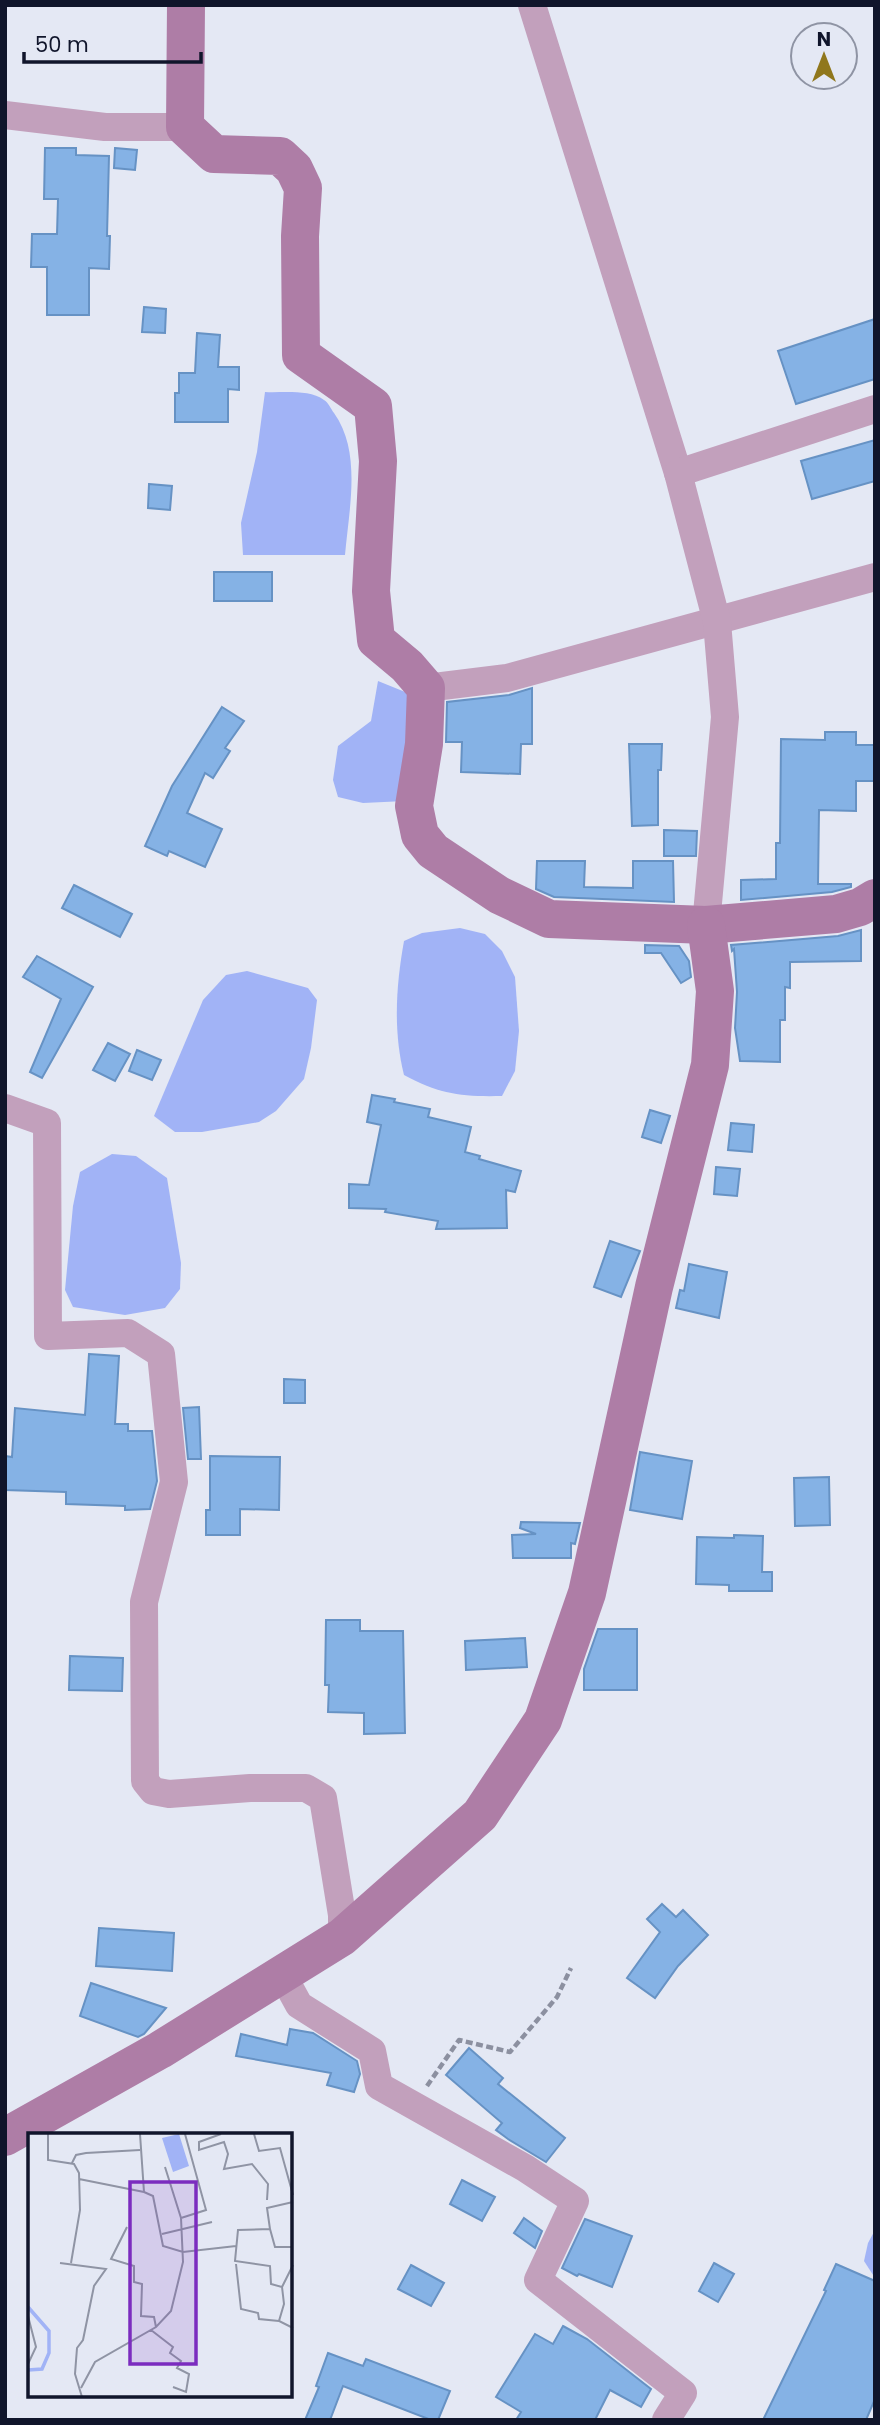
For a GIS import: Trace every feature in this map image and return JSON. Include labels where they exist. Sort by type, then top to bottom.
[{"type":"street","points":[[185,127],[186,5]]},
{"type":"street","points":[[5,2137],[160,2050],[342,1937],[480,1815],[543,1720],[587,1593],[654,1287],[710,1065],[715,991],[706,925],[725,717],[717,622],[678,473],[532,5]]},
{"type":"street","points":[[5,115],[105,127],[185,127],[215,154],[280,156],[294,169],[303,188],[300,236],[301,355],[373,406],[377,461],[371,591],[376,640],[407,666],[426,688],[424,744],[414,806],[420,835],[433,851],[499,895],[549,919],[706,925],[836,914],[875,898]]},
{"type":"street","points":[[678,473],[875,409]]},
{"type":"street","points":[[426,688],[507,678],[717,622],[790,598],[875,576]]},
{"type":"street","points":[[5,1108],[47,1123],[48,1336],[128,1333],[161,1354],[174,1482],[144,1602],[145,1781],[153,1791],[169,1794],[250,1788],[306,1788],[323,1798],[342,1916],[342,1937]]},
{"type":"street","points":[[282,1974],[299,2005],[372,2051],[379,2086],[525,2168],[575,2201],[538,2280],[683,2393],[666,2420]]},
{"type":"path","points":[[415,2104],[459,2040],[510,2052],[557,1997],[571,1968]]},
{"type":"water","points":[[265,392],[303,393],[318,397],[328,404],[343,428],[352,481],[345,555],[243,555],[241,523],[257,452]]},
{"type":"water","points":[[378,681],[415,696],[405,801],[363,803],[338,797],[333,780],[338,746],[371,721]]},
{"type":"water","points":[[460,928],[485,934],[502,951],[515,977],[519,1031],[515,1071],[502,1096],[451,1093],[404,1075],[398,1042],[397,1008],[404,941],[422,933]]},
{"type":"water","points":[[247,971],[308,988],[317,1000],[304,1079],[276,1111],[259,1122],[202,1132],[175,1132],[154,1116],[203,1000],[226,975]]},
{"type":"water","points":[[112,1154],[136,1156],[167,1178],[181,1263],[180,1289],[165,1308],[125,1315],[73,1307],[65,1290],[73,1206],[80,1172]]},
{"type":"water","points":[[875,2230],[875,2278],[864,2261],[868,2243]]},
{"type":"building","points":[[45,148],[76,148],[76,155],[109,156],[109,269],[89,268],[89,315],[47,315],[47,267],[31,267],[32,234],[57,234],[58,199],[44,199]]},
{"type":"building","points":[[115,148],[137,150],[135,170],[114,168]]},
{"type":"building","points":[[144,307],[166,309],[165,333],[142,332]]},
{"type":"building","points":[[875,319],[875,379],[796,404],[778,351]]},
{"type":"building","points":[[197,333],[220,335],[218,367],[239,367],[239,390],[228,389],[228,422],[175,422],[175,393],[179,393],[179,373],[195,373]]},
{"type":"building","points":[[875,440],[875,481],[812,499],[801,461]]},
{"type":"building","points":[[149,484],[172,486],[170,510],[148,508]]},
{"type":"building","points":[[214,572],[272,572],[272,601],[214,601]]},
{"type":"building","points":[[532,688],[532,744],[521,744],[520,774],[461,772],[462,742],[446,742],[447,702],[509,695]]},
{"type":"building","points":[[222,707],[244,721],[225,748],[230,751],[213,778],[205,773],[187,813],[222,829],[205,867],[169,851],[167,856],[145,846],[172,786]]},
{"type":"building","points":[[825,732],[856,732],[856,745],[875,745],[875,781],[856,781],[856,811],[819,810],[818,884],[851,884],[851,887],[832,892],[741,900],[741,880],[776,879],[776,843],[780,843],[781,739],[825,740]]},
{"type":"building","points":[[629,744],[662,744],[661,770],[658,770],[658,825],[632,826]]},
{"type":"building","points":[[664,830],[697,831],[696,856],[664,856]]},
{"type":"building","points":[[537,861],[585,861],[584,887],[633,888],[633,861],[673,861],[674,902],[554,897],[536,889]]},
{"type":"building","points":[[74,885],[132,914],[120,937],[62,908]]},
{"type":"building","points":[[861,930],[861,961],[790,962],[790,988],[785,987],[785,1020],[780,1020],[780,1062],[740,1061],[735,1028],[737,992],[734,949],[732,951],[731,945],[838,936]]},
{"type":"building","points":[[645,945],[679,946],[689,961],[691,977],[681,983],[661,953],[645,953]]},
{"type":"building","points":[[37,956],[93,987],[42,1078],[30,1072],[61,999],[23,977]]},
{"type":"building","points":[[108,1043],[130,1054],[115,1081],[93,1070]]},
{"type":"building","points":[[137,1050],[161,1060],[152,1080],[129,1071]]},
{"type":"building","points":[[372,1095],[430,1109],[428,1117],[471,1127],[465,1152],[480,1156],[479,1159],[521,1171],[515,1192],[506,1190],[507,1228],[436,1229],[438,1221],[385,1212],[386,1209],[349,1208],[349,1184],[369,1185],[381,1125],[367,1122]]},
{"type":"building","points":[[650,1110],[670,1116],[661,1143],[642,1137]]},
{"type":"building","points":[[731,1123],[754,1125],[752,1152],[728,1150]]},
{"type":"building","points":[[716,1167],[740,1169],[737,1196],[714,1194]]},
{"type":"building","points":[[610,1241],[640,1251],[621,1297],[594,1287]]},
{"type":"building","points":[[689,1264],[727,1272],[719,1318],[676,1308],[680,1290],[684,1291]]},
{"type":"building","points":[[89,1354],[119,1356],[115,1424],[128,1424],[128,1431],[152,1431],[157,1481],[150,1509],[125,1510],[125,1506],[66,1504],[66,1492],[5,1490],[5,1456],[12,1457],[15,1408],[85,1415]]},
{"type":"building","points":[[284,1379],[305,1380],[305,1403],[284,1403]]},
{"type":"building","points":[[199,1407],[201,1459],[188,1459],[183,1408]]},
{"type":"building","points":[[640,1452],[692,1461],[682,1519],[630,1510]]},
{"type":"building","points":[[210,1456],[280,1457],[279,1510],[240,1509],[240,1535],[206,1535],[206,1510],[210,1510]]},
{"type":"building","points":[[829,1477],[830,1525],[795,1526],[794,1478]]},
{"type":"building","points":[[521,1522],[580,1523],[575,1544],[571,1543],[571,1558],[513,1558],[512,1535],[536,1534],[520,1528]]},
{"type":"building","points":[[734,1535],[763,1536],[762,1572],[772,1572],[772,1591],[729,1591],[729,1585],[696,1584],[697,1537],[734,1538]]},
{"type":"building","points":[[326,1620],[360,1620],[360,1631],[403,1631],[405,1733],[364,1734],[364,1713],[328,1712],[329,1685],[325,1685]]},
{"type":"building","points":[[598,1629],[637,1629],[637,1690],[584,1690],[584,1669]]},
{"type":"building","points":[[525,1638],[527,1667],[466,1670],[465,1641]]},
{"type":"building","points":[[70,1656],[123,1658],[122,1691],[69,1690]]},
{"type":"building","points":[[662,1904],[676,1917],[683,1910],[708,1935],[678,1966],[655,1998],[627,1978],[660,1932],[647,1919]]},
{"type":"building","points":[[99,1928],[174,1933],[172,1971],[96,1966]]},
{"type":"building","points":[[91,1983],[166,2008],[144,2034],[138,2037],[80,2016]]},
{"type":"building","points":[[290,2029],[313,2033],[357,2061],[360,2074],[354,2092],[327,2085],[331,2073],[236,2056],[241,2034],[287,2045]]},
{"type":"building","points":[[469,2048],[503,2078],[498,2084],[565,2138],[546,2162],[496,2130],[502,2123],[446,2075]]},
{"type":"building","points":[[462,2180],[495,2197],[482,2221],[450,2204]]},
{"type":"building","points":[[524,2218],[542,2231],[535,2248],[514,2233]]},
{"type":"building","points":[[585,2219],[632,2236],[612,2287],[579,2274],[577,2276],[562,2268]]},
{"type":"building","points":[[714,2263],[734,2274],[718,2302],[699,2291]]},
{"type":"building","points":[[836,2264],[875,2281],[875,2399],[866,2420],[763,2420],[826,2291],[824,2290]]},
{"type":"building","points":[[411,2265],[444,2283],[431,2306],[398,2289]]},
{"type":"building","points":[[563,2326],[587,2339],[651,2389],[641,2407],[610,2390],[595,2420],[516,2420],[521,2412],[496,2397],[535,2334],[553,2344]]},
{"type":"building","points":[[328,2353],[363,2366],[366,2359],[450,2391],[438,2420],[431,2420],[343,2386],[330,2420],[305,2420],[319,2387],[316,2386]]}]
